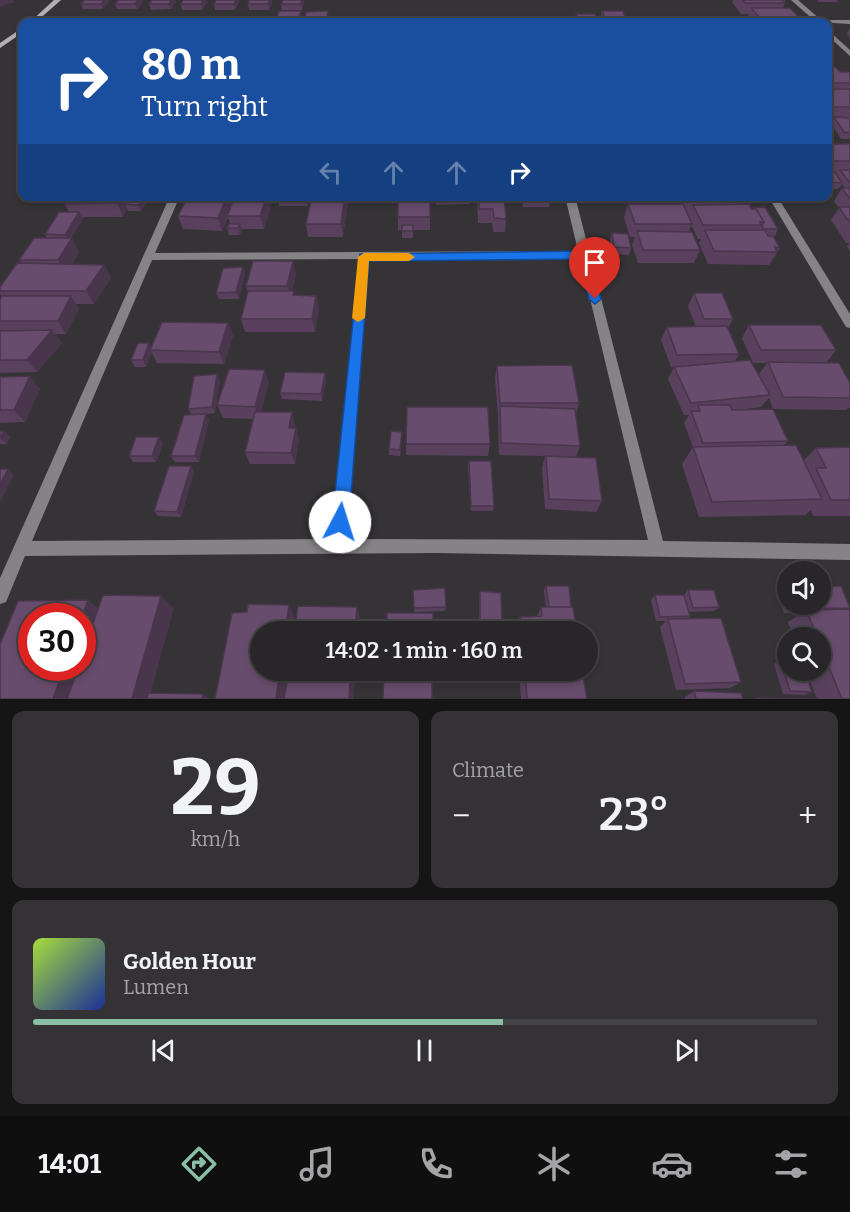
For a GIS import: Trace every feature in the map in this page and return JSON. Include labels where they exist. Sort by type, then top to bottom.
[{"type":"street","points":[[38,18],[58,0]]},
{"type":"street","points":[[794,0],[814,18]]},
{"type":"street","points":[[832,22],[850,22]]},
{"type":"street","points":[[0,46],[18,33]]},
{"type":"street","points":[[832,36],[850,54]]},
{"type":"street","points":[[0,596],[23,549],[174,201]]},
{"type":"street","points":[[571,201],[657,546]]},
{"type":"street","points":[[775,201],[850,324]]},
{"type":"street","points":[[150,257],[584,255]]},
{"type":"street","points":[[338,544],[364,257]]},
{"type":"street","points":[[23,549],[338,544],[657,546],[850,552]]},
{"type":"building","points":[[84,0],[104,0],[101,4],[81,4]]},
{"type":"building","points":[[118,0],[138,0],[135,4],[115,4]]},
{"type":"building","points":[[152,0],[171,0],[169,4],[149,4]]},
{"type":"building","points":[[183,0],[203,0],[201,4],[181,4]]},
{"type":"building","points":[[216,0],[236,0],[234,4],[214,4]]},
{"type":"building","points":[[249,0],[269,0],[268,4],[248,4]]},
{"type":"building","points":[[283,0],[302,0],[301,4],[281,4]]},
{"type":"building","points":[[743,0],[782,0],[785,3],[745,3]]},
{"type":"building","points":[[751,8],[790,8],[800,18],[760,18]]},
{"type":"building","points":[[279,11],[301,11],[298,18],[276,18]]},
{"type":"building","points":[[328,11],[327,18],[305,18],[306,12]]},
{"type":"building","points":[[602,11],[623,11],[626,18],[605,18]]},
{"type":"building","points":[[576,14],[595,14],[597,18],[578,18]]},
{"type":"building","points":[[658,17],[683,18],[659,18]]},
{"type":"building","points":[[832,67],[836,67],[840,72],[850,72],[850,83],[832,83]]},
{"type":"building","points":[[832,89],[850,89],[850,107],[834,107]]},
{"type":"building","points":[[834,117],[850,118],[850,133],[844,132]]},
{"type":"building","points":[[832,144],[850,144],[850,161],[832,161]]},
{"type":"building","points":[[840,170],[850,170],[850,183]]},
{"type":"building","points":[[832,172],[835,172],[842,183],[832,182]]},
{"type":"building","points":[[842,188],[850,188],[850,199]]},
{"type":"building","points":[[65,201],[118,201],[117,203],[65,204]]},
{"type":"building","points":[[127,201],[141,201],[138,205],[125,204]]},
{"type":"building","points":[[186,201],[225,201],[218,218],[178,216]]},
{"type":"building","points":[[233,201],[265,201],[260,216],[227,216]]},
{"type":"building","points":[[311,201],[344,201],[341,224],[306,224]]},
{"type":"building","points":[[398,201],[430,201],[430,217],[398,217]]},
{"type":"building","points":[[479,201],[504,201],[506,219],[494,218],[493,209],[479,209]]},
{"type":"building","points":[[628,204],[683,204],[692,224],[635,224]]},
{"type":"building","points":[[749,204],[752,209],[756,209],[764,222],[760,222],[761,225],[703,225],[693,205]]},
{"type":"building","points":[[765,207],[778,229],[764,229],[762,226],[764,222],[756,209],[751,208]]},
{"type":"building","points":[[839,207],[850,207],[850,223]]},
{"type":"building","points":[[59,212],[79,212],[65,235],[45,234]]},
{"type":"building","points":[[229,224],[240,224],[238,228],[227,228]]},
{"type":"building","points":[[402,225],[413,225],[413,231],[402,231]]},
{"type":"building","points":[[705,230],[765,230],[768,236],[773,236],[780,248],[775,247],[777,252],[714,251]]},
{"type":"building","points":[[637,231],[692,232],[700,250],[643,250]]},
{"type":"building","points":[[612,233],[628,234],[631,248],[614,247]]},
{"type":"building","points":[[34,238],[72,238],[58,260],[19,260]]},
{"type":"building","points":[[253,261],[293,261],[287,286],[246,286]]},
{"type":"building","points":[[17,263],[104,265],[86,291],[0,291],[0,287]]},
{"type":"building","points":[[243,267],[236,292],[216,293],[223,268]]},
{"type":"building","points":[[248,291],[294,291],[293,295],[316,296],[312,319],[241,319]]},
{"type":"building","points":[[694,293],[722,293],[733,319],[704,319]]},
{"type":"building","points":[[2,296],[71,296],[58,321],[0,321]]},
{"type":"building","points":[[162,322],[228,323],[219,352],[150,350]]},
{"type":"building","points":[[749,325],[821,325],[836,350],[761,350]]},
{"type":"building","points":[[727,326],[739,354],[677,355],[667,327]]},
{"type":"building","points":[[52,330],[27,360],[0,360],[0,331]]},
{"type":"building","points":[[138,343],[149,343],[143,360],[131,360]]},
{"type":"building","points":[[750,360],[770,395],[691,403],[674,367]]},
{"type":"building","points":[[768,362],[839,363],[850,383],[850,398],[783,397]]},
{"type":"building","points":[[572,365],[579,403],[500,403],[497,366]]},
{"type":"building","points":[[229,369],[265,370],[255,407],[217,405]]},
{"type":"building","points":[[285,372],[325,373],[321,394],[280,393]]},
{"type":"building","points":[[217,374],[212,407],[188,409],[194,376]]},
{"type":"building","points":[[30,376],[14,410],[0,410],[0,377]]},
{"type":"building","points":[[698,405],[730,405],[732,410],[773,409],[788,441],[703,443],[691,411],[700,411]]},
{"type":"building","points":[[500,406],[575,409],[580,446],[501,443]]},
{"type":"building","points":[[407,407],[488,407],[490,444],[406,444]]},
{"type":"building","points":[[255,412],[292,412],[289,428],[296,428],[291,453],[245,452]]},
{"type":"building","points":[[206,414],[195,456],[171,456],[184,415]]},
{"type":"building","points":[[391,431],[402,432],[400,450],[389,449]]},
{"type":"building","points":[[136,437],[159,437],[152,456],[129,456]]},
{"type":"building","points":[[796,445],[822,499],[712,502],[693,447]]},
{"type":"building","points":[[850,447],[850,500],[831,500],[816,468],[826,468],[816,448]]},
{"type":"building","points":[[546,456],[596,458],[602,501],[549,499]]},
{"type":"building","points":[[469,461],[491,461],[494,506],[471,506]]},
{"type":"building","points":[[169,466],[191,466],[177,512],[154,511]]},
{"type":"building","points":[[0,469],[8,469],[0,485]]},
{"type":"building","points":[[546,586],[569,586],[571,607],[549,607]]},
{"type":"building","points":[[831,586],[841,586],[850,608],[831,608]]},
{"type":"building","points":[[445,588],[446,607],[414,608],[413,590]]},
{"type":"building","points":[[688,590],[714,590],[719,607],[693,608]]},
{"type":"building","points":[[480,591],[501,593],[502,621],[480,620]]},
{"type":"building","points":[[103,595],[161,596],[132,699],[67,699],[73,681],[96,681],[96,615]]},
{"type":"building","points":[[655,595],[684,595],[690,616],[660,617]]},
{"type":"building","points":[[88,600],[87,603],[18,603],[18,681],[59,681],[53,699],[0,699],[0,644],[18,601]]},
{"type":"building","points":[[248,604],[289,605],[287,621],[250,621],[250,681],[278,681],[276,699],[215,699],[232,613],[247,612]]},
{"type":"building","points":[[298,606],[357,607],[356,621],[296,621]]},
{"type":"building","points":[[541,607],[573,607],[575,621],[520,621],[520,617],[542,616]]},
{"type":"building","points":[[831,609],[850,609],[850,699],[842,699],[831,672],[831,627],[813,627],[808,615],[831,615]]},
{"type":"building","points":[[387,613],[433,613],[433,621],[387,621]]},
{"type":"building","points":[[721,618],[741,682],[685,684],[668,619]]},
{"type":"building","points":[[287,681],[350,681],[349,699],[284,699]]},
{"type":"building","points":[[384,681],[432,681],[432,699],[383,699]]},
{"type":"building","points":[[526,681],[584,681],[587,699],[527,699]]},
{"type":"building","points":[[787,681],[808,681],[812,692],[790,691]]},
{"type":"building","points":[[694,691],[741,693],[743,699],[696,699]]},
{"type":"building","points":[[148,693],[203,694],[202,699],[147,699]]},
{"type":"building","points":[[757,698],[819,699],[757,699]]},
{"type":"slow traffic","points":[[358,318],[364,257],[409,257]]},
{"type":"route","points":[[340,522],[364,257],[584,255],[595,299]]}]
